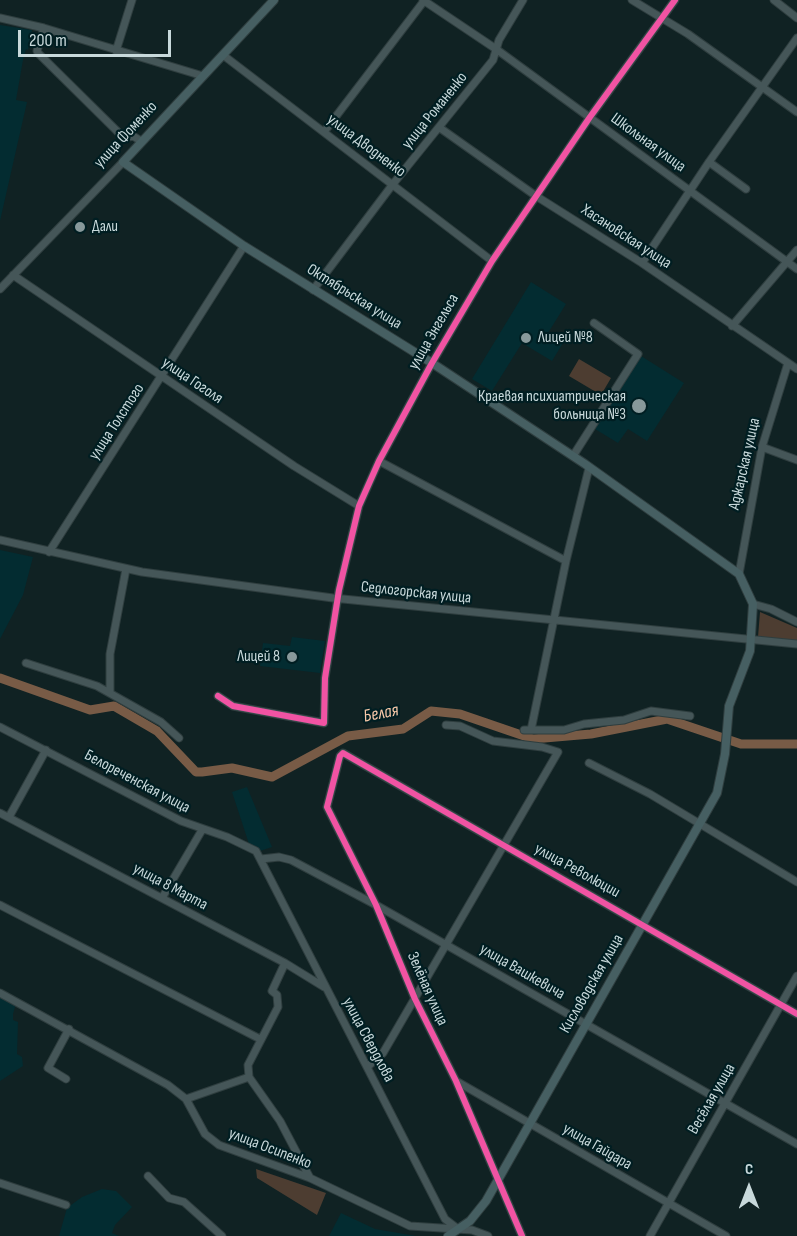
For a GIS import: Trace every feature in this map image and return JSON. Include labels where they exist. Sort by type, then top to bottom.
[{"type":"main road","name":"улица Фоменко","points":[[123,162],[274,0]]},
{"type":"main road","name":"Октябрьская улица","points":[[123,162],[244,246],[432,363],[573,456],[739,574],[753,604]]},
{"type":"main road","points":[[752,641],[753,604]]},
{"type":"main road","name":"Кисловодская улица","points":[[448,1236],[478,1212],[717,793],[729,706],[747,661],[752,641]]},
{"type":"street","points":[[116,51],[132,0]]},
{"type":"street","points":[[324,132],[423,0]]},
{"type":"street","name":"Школьная улица","points":[[423,0],[496,49],[797,269]]},
{"type":"street","name":"улица Романенко","points":[[313,290],[393,184],[493,60],[496,49],[523,0]]},
{"type":"street","points":[[632,0],[663,17],[797,112]]},
{"type":"street","name":"улица Энгельса","points":[[218,696],[234,706],[324,723],[326,678],[338,598],[359,506],[379,461],[432,363],[492,261],[590,117],[675,0]]},
{"type":"street","points":[[774,0],[797,18]]},
{"type":"street","points":[[0,18],[44,28],[202,76]]},
{"type":"street","points":[[44,28],[37,51],[39,54],[124,138],[134,136],[141,141]]},
{"type":"street","points":[[642,263],[689,190],[797,38]]},
{"type":"street","name":"улица Дводненко","points":[[223,55],[492,261]]},
{"type":"street","name":"Хасановская улица","points":[[440,128],[536,195],[642,263],[797,369]]},
{"type":"street","name":"улица Фоменко","points":[[0,289],[123,162]]},
{"type":"street","points":[[709,162],[746,189]]},
{"type":"street","name":"улица Толстого","points":[[49,552],[244,246]]},
{"type":"street","points":[[732,326],[797,250]]},
{"type":"street","name":"улица Гоголя","points":[[13,275],[162,377],[359,506]]},
{"type":"street","points":[[573,456],[638,354],[594,323]]},
{"type":"street","name":"Аджарская улица","points":[[739,574],[762,447],[788,363]]},
{"type":"street","points":[[762,447],[797,460]]},
{"type":"street","points":[[379,461],[567,561]]},
{"type":"street","points":[[589,468],[528,730],[564,730],[584,724],[624,720],[651,711],[690,716]]},
{"type":"street","name":"Седлогорская улица","points":[[0,540],[126,569],[338,598],[797,644]]},
{"type":"street","points":[[111,693],[111,654],[126,569]]},
{"type":"street","points":[[753,604],[771,609],[797,622]]},
{"type":"street","points":[[26,663],[98,686],[161,722],[179,738]]},
{"type":"street","points":[[367,1067],[383,1053],[558,752],[542,747],[493,741],[460,726],[446,725]]},
{"type":"street","name":"Белореченская улица","points":[[0,726],[202,830],[245,845],[255,851],[261,859]]},
{"type":"street","points":[[9,817],[46,750]]},
{"type":"street","name":"улица Революции","points":[[343,753],[797,1014]]},
{"type":"street","name":"Зелёная улица","points":[[343,753],[327,807],[376,905],[415,999],[456,1081],[522,1236]]},
{"type":"street","points":[[589,763],[650,794],[797,882]]},
{"type":"street","name":"улица 8 Марта","points":[[0,813],[285,963],[326,989]]},
{"type":"street","points":[[162,898],[187,851],[202,830]]},
{"type":"street","name":"улица Вашкевича","points":[[261,859],[279,856],[291,860],[376,905],[797,1144]]},
{"type":"street","name":"улица Свердлова","points":[[261,859],[445,1219],[458,1229]]},
{"type":"street","points":[[0,905],[260,1039]]},
{"type":"street","points":[[285,963],[272,991],[277,995],[278,1007],[248,1065],[249,1077],[280,1121],[310,1178]]},
{"type":"street","name":"Весёлая улица","points":[[650,1236],[797,976]]},
{"type":"street","name":"улица Осипенко","points":[[0,993],[168,1085],[186,1099],[205,1134],[219,1145],[310,1178],[410,1226],[472,1230],[488,1236]]},
{"type":"street","points":[[66,1079],[48,1068],[69,1029]]},
{"type":"street","points":[[186,1099],[249,1077]]},
{"type":"street","name":"улица Гайдара","points":[[456,1081],[726,1236]]},
{"type":"street","points":[[148,1176],[169,1198],[184,1202],[222,1236]]},
{"type":"street","points":[[0,1183],[66,1204]]},
{"type":"shaded area","points":[[0,25],[32,30],[28,50],[26,49],[23,60],[16,100],[27,102],[0,221]]},
{"type":"shaded area","name":"Лицей №8","points":[[531,282],[566,304],[548,333],[563,343],[552,361],[522,343],[492,391],[472,379]]},
{"type":"shaded area","name":"Краевая психиатрическая больница №3","points":[[641,356],[684,383],[647,441],[628,429],[618,443],[595,429]]},
{"type":"shaded area","points":[[579,359],[611,378],[601,395],[569,376]]},
{"type":"shaded area","points":[[0,550],[33,557],[23,595],[0,639]]},
{"type":"shaded area","points":[[760,612],[797,628],[797,641],[758,637]]},
{"type":"shaded area","name":"Лицей 8","points":[[292,637],[325,641],[320,673],[260,666],[263,643],[290,646]]},
{"type":"shaded area","points":[[247,787],[272,847],[260,851],[258,847],[249,844],[232,792]]},
{"type":"shaded area","points":[[0,996],[16,1003],[13,1020],[18,1022],[17,1054],[22,1057],[23,1066],[0,1081]]},
{"type":"shaded area","points":[[256,1169],[326,1193],[317,1215],[257,1178]]},
{"type":"shaded area","points":[[102,1189],[116,1191],[132,1207],[115,1225],[112,1233],[119,1236],[59,1236],[67,1208],[82,1197]]},
{"type":"shaded area","points":[[341,1213],[375,1229],[416,1236],[329,1236]]},
{"type":"waterway","name":"Белая","points":[[0,678],[90,710],[114,706],[157,731],[196,772],[232,768],[272,777],[348,736],[403,729],[431,711],[460,714],[533,739],[591,734],[667,719],[741,744],[797,744]]},
{"type":"cycle path","points":[[218,696],[233,706],[324,723],[325,678],[339,590],[359,506],[379,461],[432,363],[492,261],[590,117],[675,0]]},
{"type":"cycle path","points":[[522,1236],[456,1081],[415,999],[376,905],[327,807],[340,756],[343,753],[797,1014]]},
{"type":"place","name":"Дали","points":[[80,227]]},
{"type":"place","name":"Лицей №8","points":[[526,338]]},
{"type":"place","name":"Краевая психиатрическая больница №3","points":[[639,406]]},
{"type":"place","name":"Лицей 8","points":[[292,657]]}]
